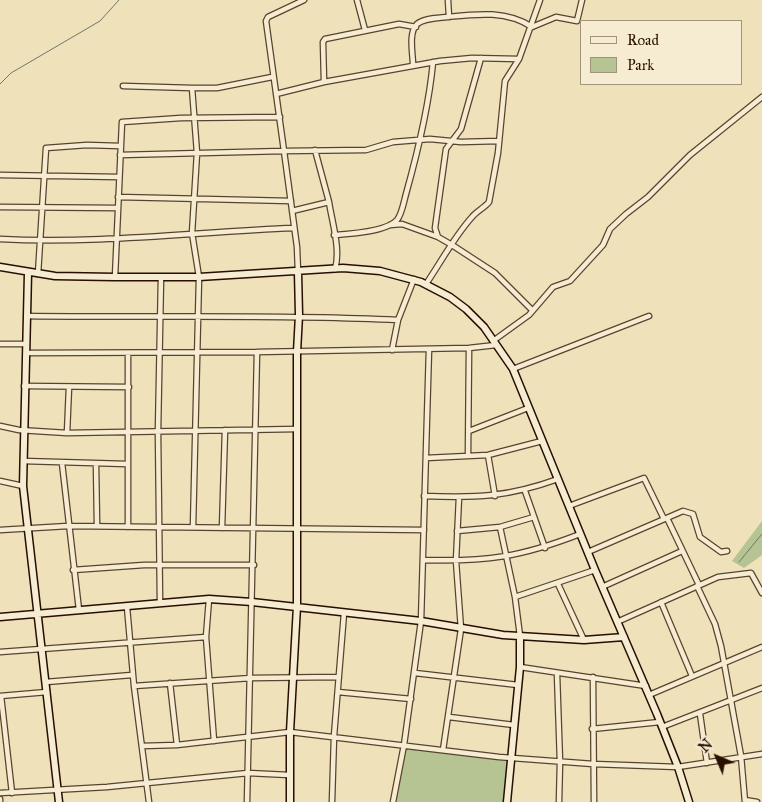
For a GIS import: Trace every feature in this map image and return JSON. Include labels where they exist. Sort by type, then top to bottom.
[{"type":"street","points":[[290,802],[290,732],[297,606],[297,352],[300,315],[291,201],[280,117],[272,77],[266,21],[268,17],[304,0]]},
{"type":"street","points":[[357,0],[365,30]]},
{"type":"street","points":[[448,0],[449,17]]},
{"type":"street","points":[[426,284],[473,214],[489,202],[500,141],[505,82],[519,59],[532,27],[540,0]]},
{"type":"street","points":[[532,27],[556,17],[577,21],[582,0]]},
{"type":"street","points":[[413,65],[412,32],[418,24],[429,19],[493,14],[522,20],[532,27]]},
{"type":"street","points":[[324,82],[323,42],[332,37],[399,24],[416,27]]},
{"type":"street","points":[[276,94],[324,82],[433,62],[481,58],[519,59]]},
{"type":"street","points":[[438,237],[436,228],[444,162],[449,142],[456,138],[461,129],[481,58]]},
{"type":"street","points":[[389,226],[398,219],[425,114],[433,62]]},
{"type":"street","points":[[124,86],[217,88],[272,77]]},
{"type":"street","points":[[192,88],[196,153],[192,233],[199,276],[194,528]]},
{"type":"street","points":[[26,353],[392,350],[469,348],[495,343],[529,315],[552,287],[570,281],[603,245],[610,229],[639,201],[648,197],[690,155],[762,97]]},
{"type":"street","points":[[115,277],[120,125],[125,120],[280,117]]},
{"type":"street","points":[[120,155],[366,150],[392,142],[430,139],[449,142],[500,141]]},
{"type":"street","points":[[38,274],[45,151],[48,147],[120,146]]},
{"type":"street","points":[[315,150],[329,202],[337,263],[335,269]]},
{"type":"street","points":[[0,174],[119,177]]},
{"type":"street","points":[[118,197],[291,201]]},
{"type":"street","points":[[292,211],[329,202]]},
{"type":"street","points":[[0,207],[118,208]]},
{"type":"street","points":[[334,235],[402,224],[438,237],[495,273],[532,310]]},
{"type":"street","points":[[0,239],[41,241],[115,240],[192,233],[294,228]]},
{"type":"street","points":[[0,267],[38,274],[115,277],[199,276],[335,269],[380,271],[414,279],[426,284],[450,297],[466,309],[495,343],[513,369],[602,587],[650,695],[678,767],[689,802]]},
{"type":"street","points":[[28,273],[23,486],[59,802]]},
{"type":"street","points":[[160,277],[158,431],[160,603]]},
{"type":"street","points":[[392,350],[398,320],[414,279]]},
{"type":"street","points":[[27,316],[160,318],[300,315],[398,320]]},
{"type":"street","points":[[513,369],[649,316]]},
{"type":"street","points":[[0,344],[26,344]]},
{"type":"street","points":[[468,456],[469,348]]},
{"type":"street","points":[[393,802],[404,745],[421,621],[429,349]]},
{"type":"street","points":[[247,802],[254,565],[257,352]]},
{"type":"street","points":[[128,353],[128,527]]},
{"type":"street","points":[[24,386],[129,387]]},
{"type":"street","points":[[67,433],[69,386]]},
{"type":"street","points":[[469,431],[528,408]]},
{"type":"street","points":[[0,426],[23,430],[67,433],[297,430]]},
{"type":"street","points":[[222,528],[225,430]]},
{"type":"street","points":[[426,458],[488,455],[542,441]]},
{"type":"street","points":[[488,455],[495,496]]},
{"type":"street","points":[[23,461],[127,464]]},
{"type":"street","points":[[62,463],[79,610]]},
{"type":"street","points":[[96,464],[97,526]]},
{"type":"street","points":[[569,506],[644,478],[682,551],[714,624],[741,756],[745,801],[757,802]]},
{"type":"street","points":[[424,496],[495,496],[525,491],[558,479]]},
{"type":"street","points":[[0,481],[23,486]]},
{"type":"street","points":[[525,491],[544,548]]},
{"type":"street","points":[[443,750],[461,629],[456,561],[459,497]]},
{"type":"street","points":[[588,552],[683,511],[693,514],[703,540],[721,552],[726,551]]},
{"type":"street","points":[[457,531],[500,527],[534,517]]},
{"type":"street","points":[[0,530],[97,526],[424,530]]},
{"type":"street","points":[[500,527],[515,597],[520,636],[520,667],[507,802]]},
{"type":"street","points":[[423,560],[456,561],[506,558],[544,548],[580,534]]},
{"type":"street","points":[[602,587],[682,551]]},
{"type":"street","points":[[73,570],[159,565],[254,565]]},
{"type":"street","points":[[515,597],[595,570]]},
{"type":"street","points":[[617,622],[718,577],[751,573],[762,592]]},
{"type":"street","points":[[558,584],[584,640]]},
{"type":"street","points":[[0,617],[209,599],[297,606],[421,621],[461,629],[520,636],[584,640],[624,637]]},
{"type":"street","points":[[209,599],[206,637],[214,741]]},
{"type":"street","points":[[661,602],[692,676]]},
{"type":"street","points":[[127,607],[132,675],[149,802]]},
{"type":"street","points":[[332,802],[334,736],[344,613]]},
{"type":"street","points":[[0,652],[206,637]]},
{"type":"street","points":[[650,695],[762,647]]},
{"type":"street","points":[[520,667],[646,686]]},
{"type":"street","points":[[415,673],[518,685]]},
{"type":"street","points":[[557,674],[560,762],[559,802]]},
{"type":"street","points":[[46,682],[132,675]]},
{"type":"street","points":[[134,686],[294,676],[338,677]]},
{"type":"street","points":[[592,677],[594,802]]},
{"type":"street","points":[[170,683],[178,745]]},
{"type":"street","points":[[592,729],[661,725],[700,714],[762,688]]},
{"type":"street","points":[[12,793],[0,696],[47,692]]},
{"type":"street","points":[[338,692],[411,699]]},
{"type":"street","points":[[700,714],[707,763]]},
{"type":"street","points":[[448,716],[514,726]]},
{"type":"street","points":[[142,746],[178,745],[290,732],[510,758],[593,764],[678,767],[762,754]]},
{"type":"street","points":[[0,793],[107,787],[248,773],[289,775]]},
{"type":"green space","points":[[762,521],[762,555],[744,568],[732,561]]},
{"type":"green space","points":[[405,745],[511,757],[507,802],[394,802]]},
{"type":"waterway","points":[[0,84],[11,73],[100,21],[119,0]]},
{"type":"waterway","points":[[739,562],[762,534]]}]
